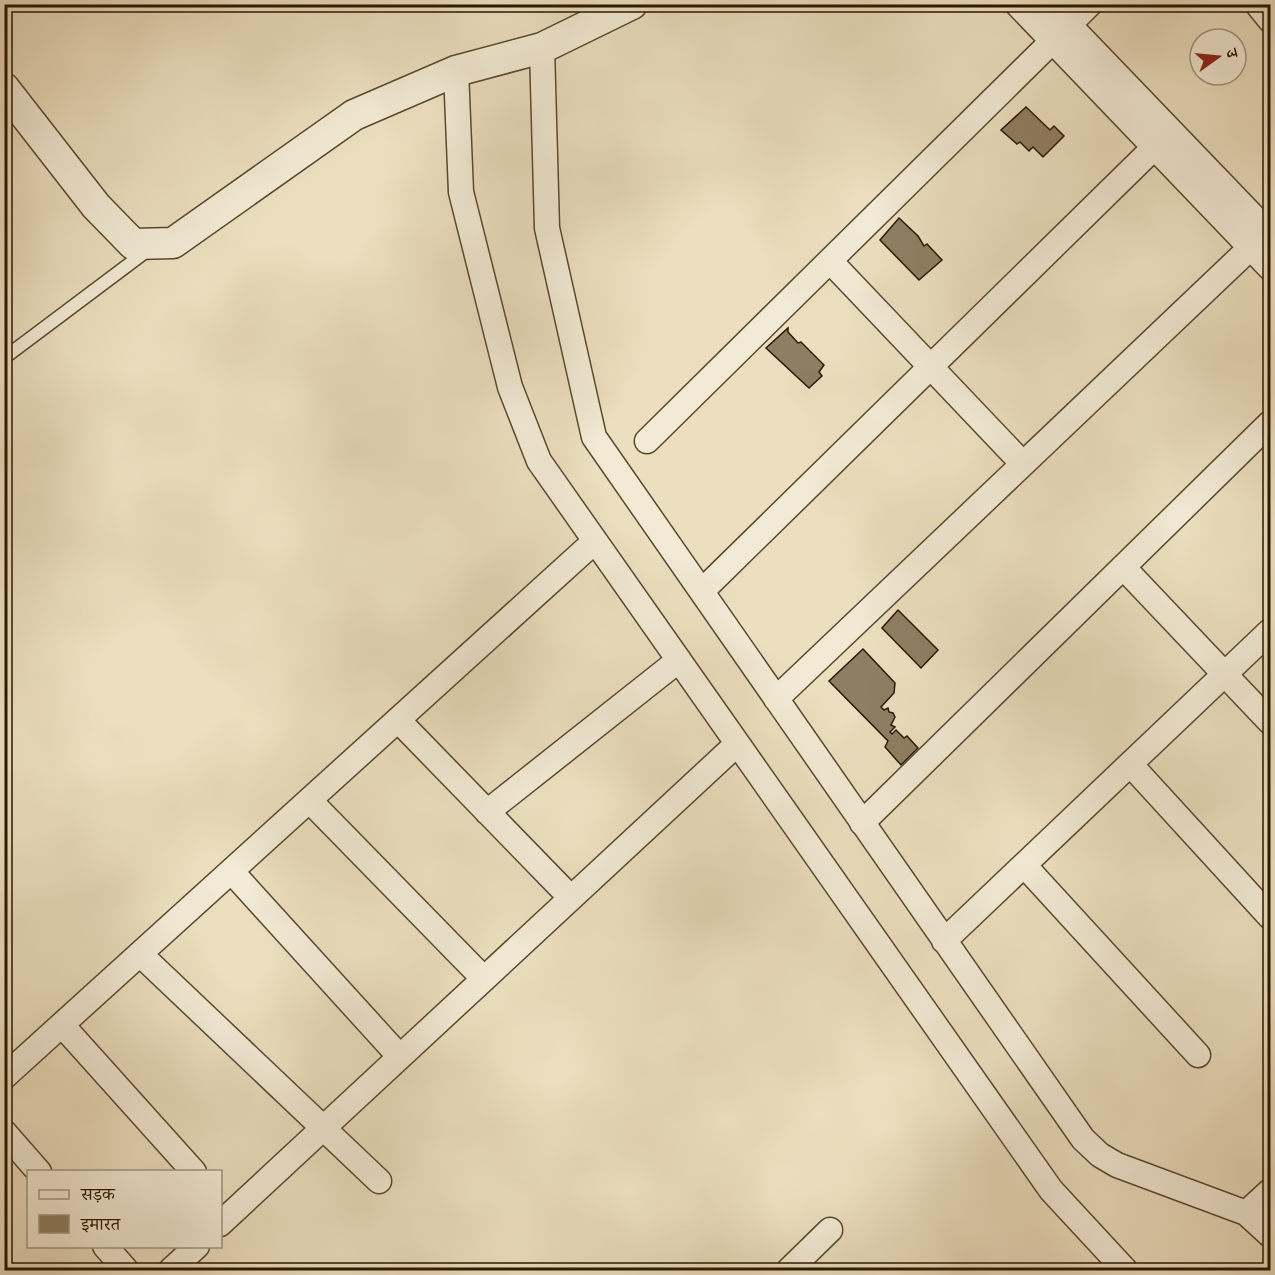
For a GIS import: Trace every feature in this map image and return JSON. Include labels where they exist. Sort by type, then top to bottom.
[{"type":"street","points":[[4,88],[96,206],[133,244],[173,243],[354,115],[468,68],[542,48],[632,4]]},
{"type":"street","points":[[1017,4],[1061,33],[1162,139],[1263,238],[1270,268]]},
{"type":"street","points":[[1049,4],[1061,33]]},
{"type":"street","points":[[647,441],[1090,4]]},
{"type":"street","points":[[1257,4],[1270,20]]},
{"type":"street","points":[[542,48],[548,228],[594,437],[1083,1139],[1100,1155],[1117,1165],[1246,1213],[1270,1235]]},
{"type":"street","points":[[468,68],[461,192],[510,387],[539,461],[1051,1190],[1125,1270]]},
{"type":"street","points":[[702,591],[1162,139]]},
{"type":"street","points":[[776,699],[1263,238]]},
{"type":"street","points":[[830,261],[1023,464]]},
{"type":"street","points":[[862,823],[1270,423]]},
{"type":"street","points":[[4,1077],[595,541]]},
{"type":"street","points":[[1123,567],[1270,722]]},
{"type":"street","points":[[945,941],[1270,631]]},
{"type":"street","points":[[487,812],[679,660]]},
{"type":"street","points":[[398,720],[571,898]]},
{"type":"street","points":[[224,1213],[324,1128],[737,744]]},
{"type":"street","points":[[1130,764],[1270,917]]},
{"type":"street","points":[[309,801],[484,979]]},
{"type":"street","points":[[1024,865],[1198,1055]]},
{"type":"street","points":[[232,872],[399,1057]]},
{"type":"street","points":[[141,955],[379,1181]]},
{"type":"street","points":[[62,1025],[192,1170]]},
{"type":"street","points":[[4,1132],[37,1170]]},
{"type":"street","points":[[1246,1213],[1270,1191]]},
{"type":"street","points":[[789,1270],[830,1230]]},
{"type":"street","points":[[107,1248],[126,1270]]},
{"type":"street","points":[[171,1270],[194,1248]]},
{"type":"lane","points":[[4,358],[156,243]]},
{"type":"building","points":[[1026,107],[1050,130],[1054,126],[1064,136],[1043,157],[1033,147],[1029,151],[1020,142],[1017,144],[1001,130]]},
{"type":"building","points":[[899,218],[918,236],[924,246],[927,244],[942,260],[919,280],[880,240]]},
{"type":"building","points":[[788,328],[788,332],[798,343],[801,342],[824,365],[819,372],[822,376],[809,388],[766,348]]},
{"type":"building","points":[[898,610],[938,650],[921,668],[882,628]]},
{"type":"building","points":[[863,649],[895,683],[894,693],[881,707],[884,710],[888,708],[895,717],[891,725],[895,727],[890,732],[892,734],[896,730],[904,738],[907,736],[918,748],[901,765],[885,747],[888,741],[829,681]]}]
